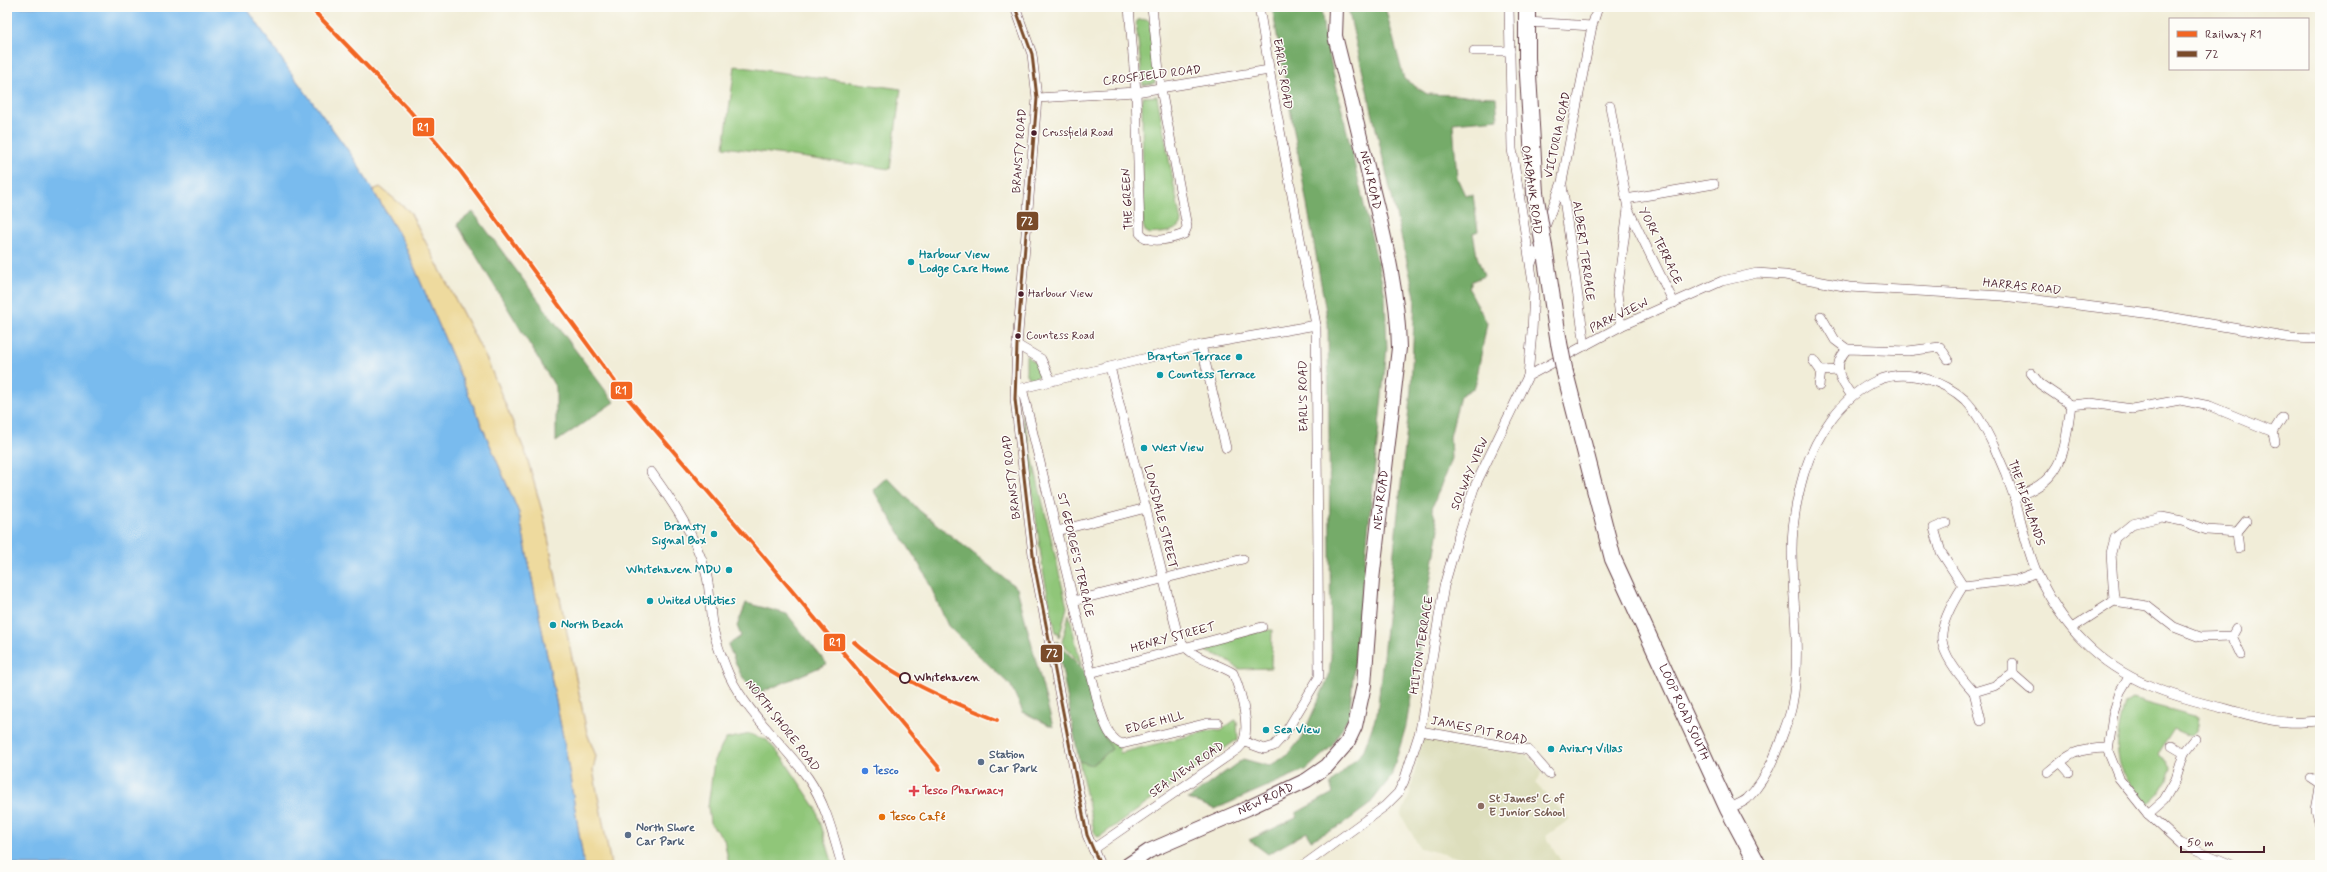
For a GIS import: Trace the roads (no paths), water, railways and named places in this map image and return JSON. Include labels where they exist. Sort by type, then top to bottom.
[{"type":"highway","name":"LOOP ROAD SOUTH","points":[[1527,14],[1527,58],[1535,193],[1565,373],[1613,559],[1728,809],[1758,865]]},
{"type":"main road","name":"NEW ROAD","points":[[1128,865],[1149,851],[1248,808],[1307,780],[1327,766],[1338,754],[1347,743],[1356,726],[1364,686],[1372,580],[1399,348],[1396,293],[1335,36],[1336,7]]},
{"type":"street","name":"BRANSTY ROAD","points":[[1015,7],[1032,54],[1037,98],[1017,345],[1019,389],[1034,563],[1087,835],[1100,865]]},
{"type":"street","name":"THE GREEN","points":[[1129,7],[1136,92],[1140,233],[1144,239],[1150,241],[1184,234],[1187,227],[1161,89],[1152,7]]},
{"type":"street","name":"EARL'S ROAD","points":[[1245,742],[1264,749],[1274,746],[1284,735],[1319,677],[1316,325],[1269,70],[1260,7]]},
{"type":"street","name":"OAKBANK ROAD","points":[[1509,7],[1512,149],[1534,289],[1528,376]]},
{"type":"street","name":"VICTORIA ROAD","points":[[1531,265],[1562,182],[1592,26],[1598,7]]},
{"type":"street","points":[[1527,14],[1592,26]]},
{"type":"street","points":[[1474,51],[1510,50]]},
{"type":"street","name":"CROSFIELD ROAD","points":[[1037,98],[1161,89],[1269,70]]},
{"type":"street","points":[[1610,106],[1627,204],[1617,293],[1621,326]]},
{"type":"street","name":"ALBERT TERRACE","points":[[1562,182],[1585,346]]},
{"type":"street","points":[[1627,204],[1714,184]]},
{"type":"street","name":"YORK TERRACE","points":[[1627,204],[1674,303]]},
{"type":"street","name":"HARRAS ROAD","points":[[1722,281],[1739,275],[1768,273],[1849,287],[2011,297],[2152,314],[2291,338],[2320,339]]},
{"type":"street","name":"PARK VIEW","points":[[1528,376],[1621,326],[1722,281]]},
{"type":"street","points":[[1821,316],[1836,340],[1847,349],[1908,351],[1943,344],[1948,359]]},
{"type":"street","points":[[1019,389],[1201,345],[1316,325]]},
{"type":"street","points":[[1017,345],[1041,358],[1051,381]]},
{"type":"street","points":[[1201,345],[1226,448]]},
{"type":"street","points":[[1847,349],[1840,357],[1838,370],[1844,385],[1852,396]]},
{"type":"street","points":[[1813,360],[1822,371]]},
{"type":"street","name":"LONSDALE STREET","points":[[1110,367],[1178,636],[1184,648]]},
{"type":"street","points":[[1822,371],[1838,370]]},
{"type":"street","points":[[1819,386],[1822,371]]},
{"type":"street","points":[[2031,373],[2038,385],[2071,405],[2091,404],[2132,409],[2180,400],[2210,406],[2273,432]]},
{"type":"street","name":"THE HIGHLANDS","points":[[1728,809],[1746,800],[1773,764],[1792,706],[1796,667],[1792,547],[1796,507],[1805,472],[1816,444],[1830,421],[1852,396],[1867,385],[1879,380],[1902,375],[1921,377],[1944,384],[1966,401],[1986,431],[2014,498],[2037,572],[2054,605],[2082,641],[2105,662],[2129,677],[2166,694],[2190,701],[2285,722],[2320,721]]},
{"type":"street","name":"SOLWAY VIEW","points":[[1444,586],[1474,488],[1528,376]]},
{"type":"street","name":"ST GEORGE'S TERRACE","points":[[1019,389],[1057,531],[1090,673],[1099,707],[1107,727]]},
{"type":"street","points":[[2014,498],[2033,492],[2052,476],[2065,448],[2071,405]]},
{"type":"street","points":[[2275,442],[2273,432],[2282,418]]},
{"type":"street","name":"NORTH SHORE ROAD","points":[[651,472],[679,511],[695,544],[711,596],[712,622],[719,649],[730,676],[759,720],[808,778],[823,806],[842,865]]},
{"type":"street","points":[[1057,531],[1146,508]]},
{"type":"street","points":[[2114,601],[2111,553],[2115,538],[2132,524],[2162,517],[2182,521],[2207,530],[2237,532]]},
{"type":"street","points":[[2239,549],[2237,532],[2246,521]]},
{"type":"street","points":[[1925,523],[1934,528],[1941,552],[1963,586]]},
{"type":"street","points":[[1934,528],[1946,524]]},
{"type":"street","points":[[1073,601],[1243,559]]},
{"type":"street","points":[[1981,721],[1974,692],[1956,671],[1942,640],[1948,608],[1963,586],[2016,580],[2037,572]]},
{"type":"street","name":"HILTON TERRACE","points":[[1304,865],[1385,806],[1398,793],[1404,781],[1420,731],[1444,586]]},
{"type":"street","points":[[2072,628],[2114,601],[2147,606],[2174,627],[2200,637],[2234,632],[2241,655]]},
{"type":"street","name":"HENRY STREET","points":[[1090,673],[1262,627]]},
{"type":"street","points":[[1184,648],[1203,660],[1221,666],[1233,673],[1244,711],[1245,742]]},
{"type":"street","points":[[2013,663],[2013,674],[2030,689]]},
{"type":"street","points":[[1974,692],[1994,686],[2013,674]]},
{"type":"street","points":[[2129,677],[2120,692],[2113,714],[2108,748],[2119,778],[2148,814],[2180,843],[2232,865]]},
{"type":"street","name":"EDGE HILL","points":[[1107,727],[1114,739],[1122,744],[1208,723],[1218,722]]},
{"type":"street","name":"JAMES PIT ROAD","points":[[1420,731],[1528,750],[1549,774]]},
{"type":"street","points":[[2148,814],[2168,793],[2176,779],[2184,753],[2195,739]]},
{"type":"street","name":"SEA VIEW ROAD","points":[[1093,849],[1225,758],[1245,742]]},
{"type":"street","points":[[2172,746],[2184,753]]},
{"type":"street","points":[[2048,772],[2072,752],[2108,748]]},
{"type":"street","points":[[2060,762],[2069,772]]},
{"type":"street","points":[[2311,778],[2320,784]]},
{"type":"street","points":[[2320,788],[2316,810],[2320,825]]},
{"type":"water","points":[[7,7],[246,7],[289,70],[353,157],[404,243],[519,513],[566,752],[584,865],[7,865]]},
{"type":"railway","points":[[310,7],[409,110],[461,172],[621,390],[718,503]]},
{"type":"railway","points":[[763,556],[940,769]]},
{"type":"rail line","name":"R1","points":[[310,7],[409,110],[461,172],[621,390],[763,556],[940,769]]},
{"type":"rail line","name":"R1","points":[[854,642],[886,667],[922,687],[997,720]]},
{"type":"place","name":"Crossfield Road","points":[[1034,133]]},
{"type":"place","name":"Harbour View Lodge Care Home","points":[[911,262]]},
{"type":"place","name":"Harbour View","points":[[1021,294]]},
{"type":"place","name":"Countess Road","points":[[1018,336]]},
{"type":"place","name":"Brayton Terrace","points":[[1239,357]]},
{"type":"place","name":"Countess Terrace","points":[[1160,375]]},
{"type":"place","name":"West View","points":[[1144,448]]},
{"type":"place","name":"Bransty Signal Box","points":[[714,534]]},
{"type":"place","name":"Whitehaven MDU","points":[[729,570]]},
{"type":"place","name":"United Utilities","points":[[650,601]]},
{"type":"place","name":"North Beach","points":[[553,625]]},
{"type":"place","name":"Whitehaven","points":[[905,678]]},
{"type":"place","name":"Sea View","points":[[1266,730]]},
{"type":"place","name":"Aviary Villas","points":[[1551,749]]},
{"type":"place","name":"Station Car Park","points":[[981,762]]},
{"type":"place","name":"Tesco","points":[[865,771]]},
{"type":"place","name":"Tesco Pharmacy","points":[[914,791]]},
{"type":"place","name":"St James' C of E Junior School","points":[[1481,806]]},
{"type":"place","name":"Tesco Café","points":[[882,817]]},
{"type":"place","name":"North Shore Car Park","points":[[628,835]]}]
